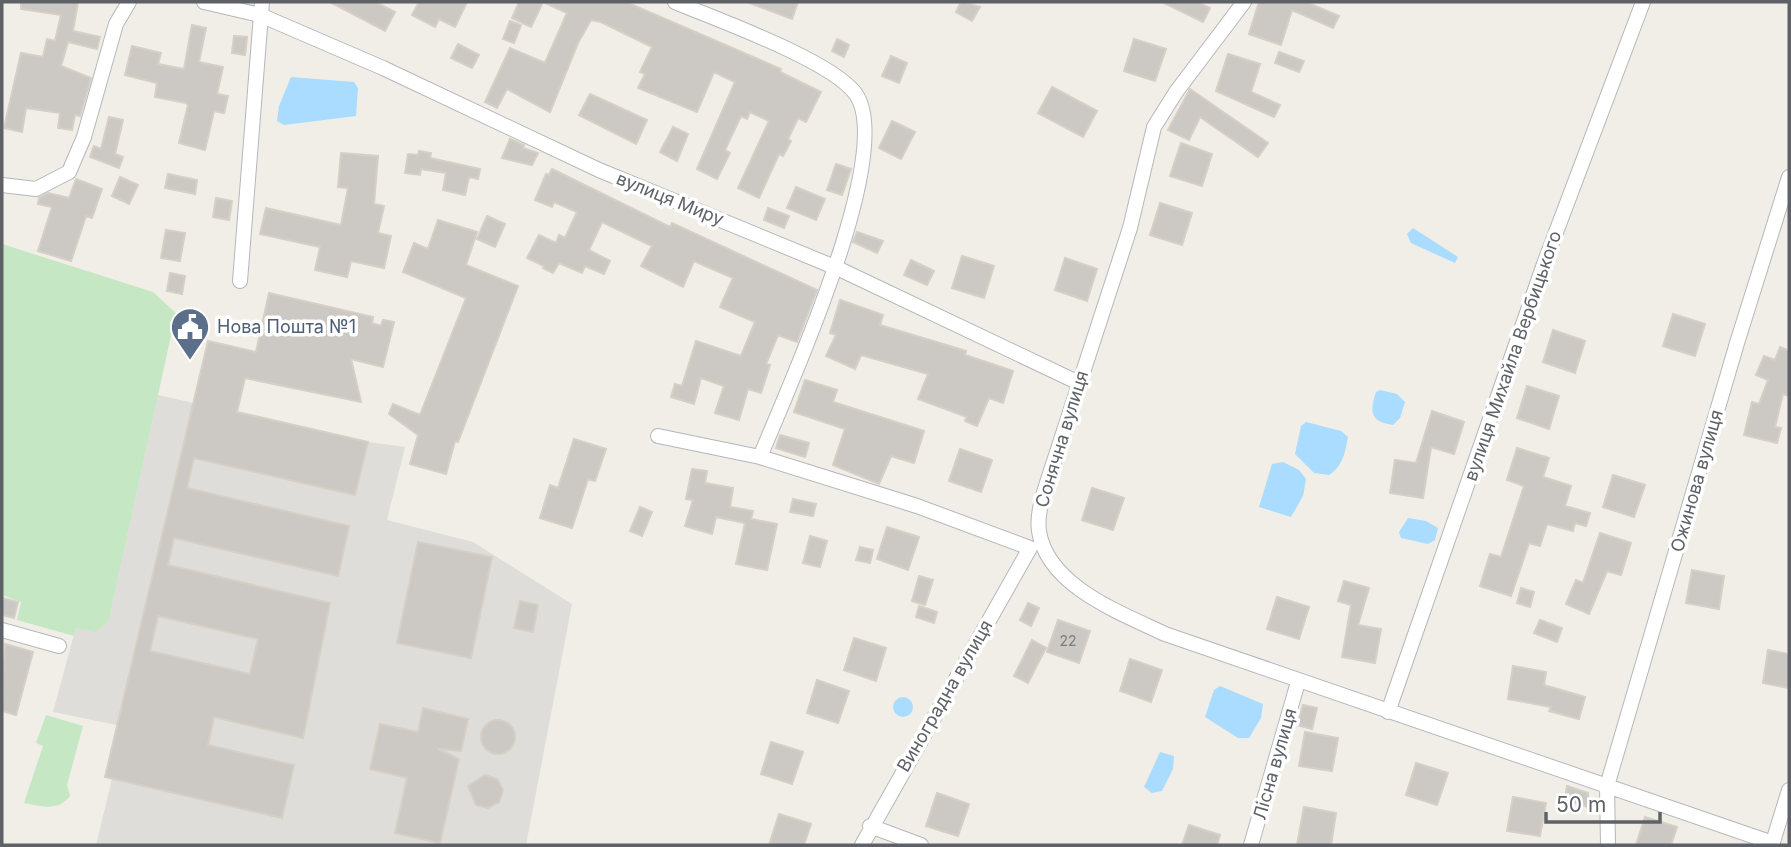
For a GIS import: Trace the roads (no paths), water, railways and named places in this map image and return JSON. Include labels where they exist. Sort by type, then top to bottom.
[{"type":"street","points":[[2,185],[36,189],[69,172],[84,137],[116,24],[129,2]]},
{"type":"street","name":"вулиця Миру","points":[[204,2],[261,8],[599,170],[837,268],[1079,383]]},
{"type":"street","points":[[675,2],[828,69],[856,94],[864,123],[861,167],[837,268],[760,457]]},
{"type":"street","name":"Сонячна вулиця","points":[[1036,547],[1039,513],[1130,228],[1154,127],[1244,2]]},
{"type":"street","name":"вулиця Михайла Вербицького","points":[[1388,712],[1544,264],[1643,2]]},
{"type":"street","points":[[240,281],[261,8]]},
{"type":"street","name":"Ожинова вулиця","points":[[1607,786],[1789,177]]},
{"type":"street","points":[[658,436],[760,457],[1036,547],[1073,583],[1108,606],[1165,634],[1773,844],[1789,790]]},
{"type":"street","name":"Виноградна вулиця","points":[[862,845],[870,826],[1036,547]]},
{"type":"street","points":[[2,630],[59,646]]},
{"type":"street","name":"Лісна вулиця","points":[[1251,845],[1298,682]]},
{"type":"street","points":[[1607,786],[1608,845]]},
{"type":"street","points":[[870,826],[921,845]]},
{"type":"water","points":[[291,77],[354,82],[358,88],[356,116],[284,125],[277,121],[279,106]]},
{"type":"water","points":[[1413,228],[1458,257],[1455,263],[1411,243],[1407,234]]},
{"type":"water","points":[[1380,390],[1397,394],[1405,402],[1400,418],[1393,425],[1379,421],[1373,414],[1376,392]]},
{"type":"water","points":[[1306,422],[1341,431],[1348,437],[1340,463],[1329,475],[1314,473],[1295,454],[1301,426]]},
{"type":"water","points":[[1283,462],[1299,470],[1306,479],[1303,496],[1291,517],[1259,507],[1272,464]]},
{"type":"water","points":[[1408,518],[1426,521],[1438,528],[1435,540],[1428,544],[1401,538],[1399,532]]},
{"type":"water","points":[[1220,686],[1263,704],[1261,718],[1249,738],[1238,738],[1205,717],[1214,690]]},
{"type":"water","points":[[903,697],[910,700],[913,707],[910,714],[903,717],[896,714],[893,707],[896,700]]},
{"type":"water","points":[[1160,752],[1174,756],[1173,769],[1162,791],[1152,793],[1144,787]]},
{"type":"place","name":"Нова Пошта №1","points":[[190,361]]}]
